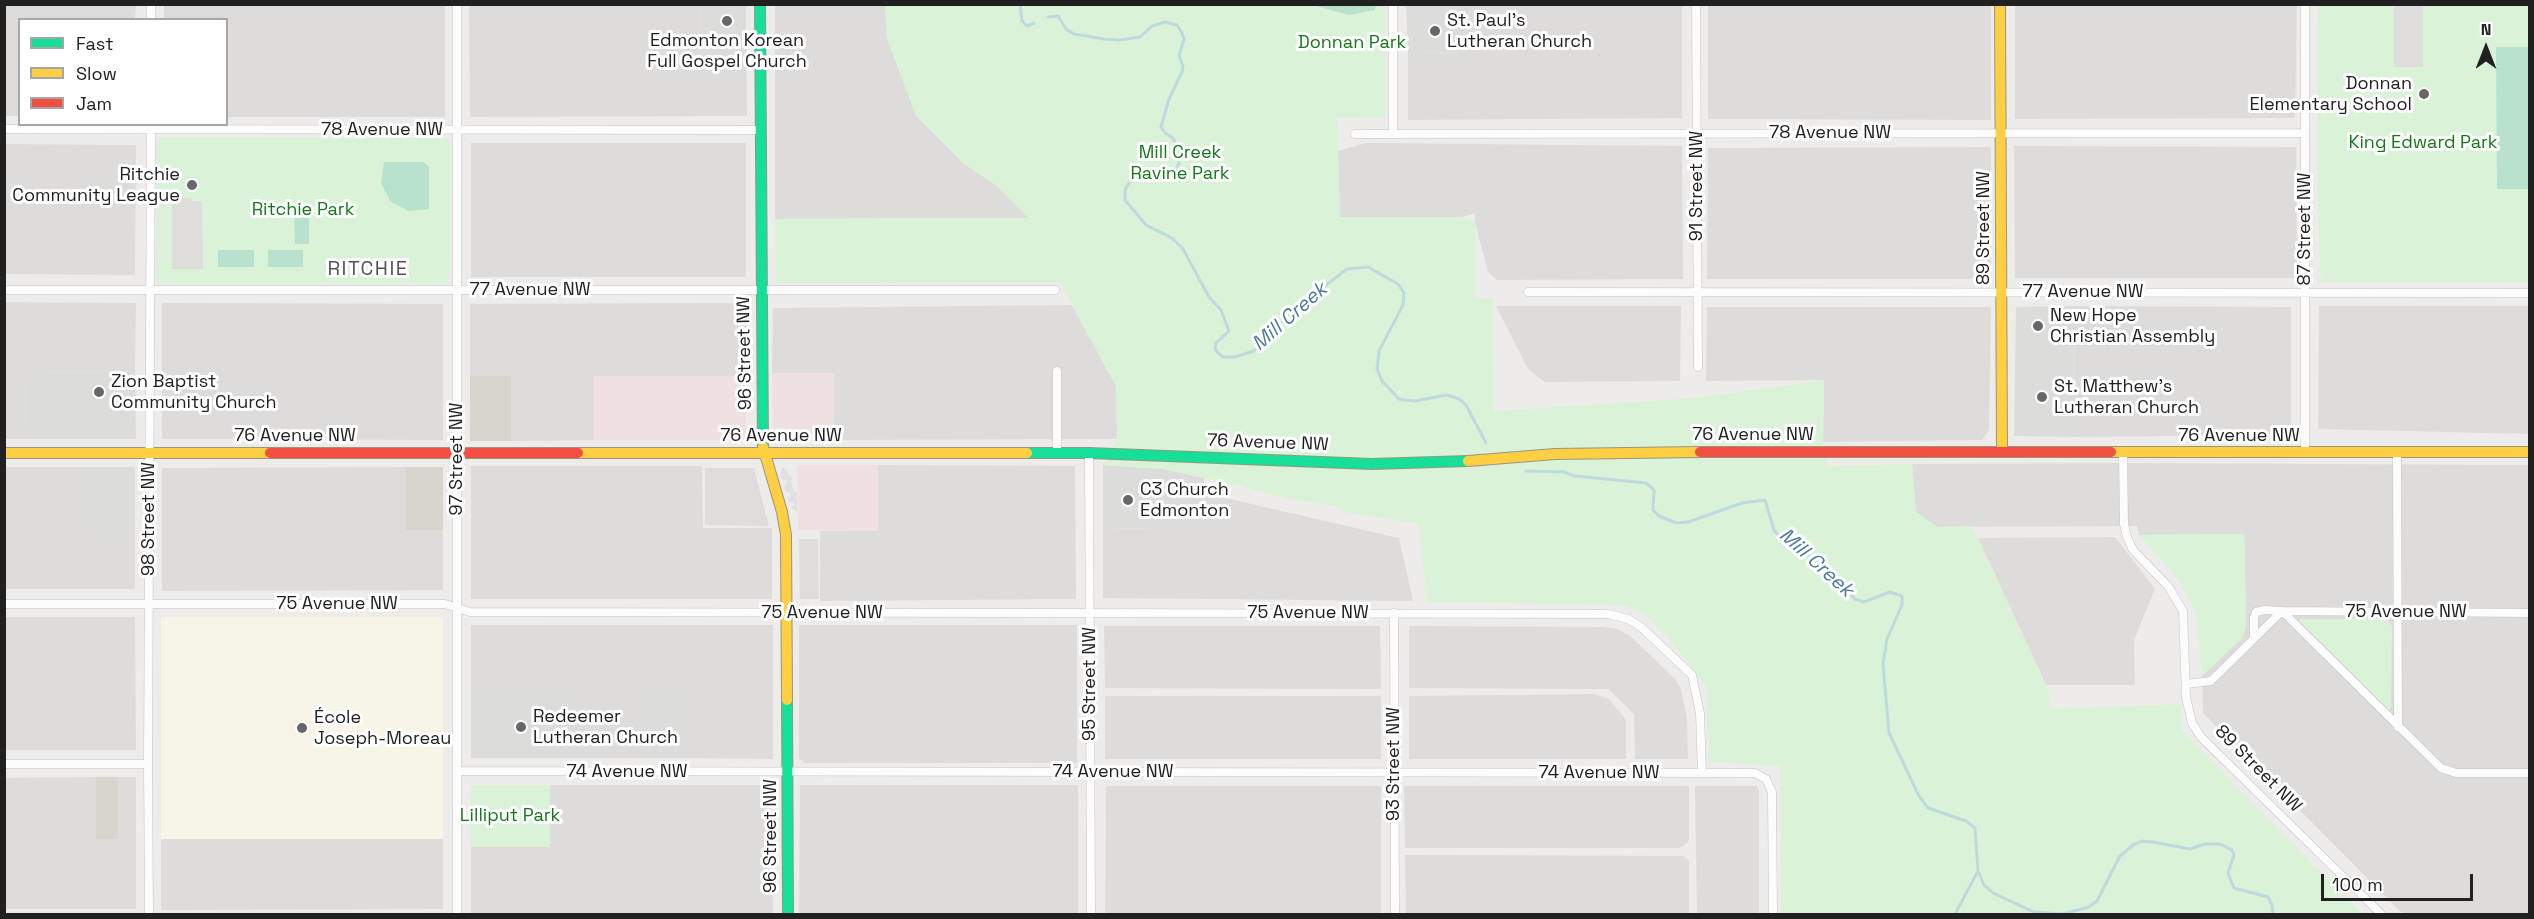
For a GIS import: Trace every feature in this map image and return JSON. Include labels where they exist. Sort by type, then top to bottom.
[{"type":"street","name":"97 Street NW","points":[[457,4],[457,915]]},
{"type":"street","name":"96 Street NW","points":[[760,4],[760,288],[764,453],[785,526],[788,915]]},
{"type":"street","points":[[1393,4],[1393,134]]},
{"type":"street","name":"91 Street NW","points":[[1696,4],[1698,368]]},
{"type":"street","name":"89 Street NW","points":[[2000,4],[2002,452]]},
{"type":"street","name":"87 Street NW","points":[[2304,4],[2305,453]]},
{"type":"street","name":"78 Avenue NW","points":[[4,129],[151,127],[457,131],[760,130]]},
{"type":"street","name":"98 Street NW","points":[[149,915],[147,764],[151,127]]},
{"type":"street","name":"78 Avenue NW","points":[[1355,134],[2304,133]]},
{"type":"street","name":"77 Avenue NW","points":[[4,290],[760,288],[1055,290]]},
{"type":"street","name":"77 Avenue NW","points":[[1528,292],[2529,293]]},
{"type":"street","points":[[1057,453],[1058,371]]},
{"type":"street","name":"76 Avenue NW","points":[[4,453],[1089,453],[1384,464],[1455,462],[1555,454],[1656,452],[2529,453]]},
{"type":"street","points":[[2397,452],[2398,727]]},
{"type":"street","name":"95 Street NW","points":[[1089,453],[1091,915]]},
{"type":"street","name":"89 Street NW","points":[[2123,453],[2125,531],[2133,550],[2168,586],[2183,611],[2186,684],[2190,716],[2201,737],[2381,915]]},
{"type":"street","name":"75 Avenue NW","points":[[4,604],[445,604],[470,612],[1600,613],[1621,616],[1638,625],[1688,669],[1694,681],[1700,713],[1702,773]]},
{"type":"street","name":"75 Avenue NW","points":[[2254,637],[2256,612],[2265,610],[2529,613]]},
{"type":"street","points":[[2186,684],[2211,681],[2282,611],[2435,763],[2450,772],[2529,774]]},
{"type":"street","name":"93 Street NW","points":[[1394,613],[1395,915]]},
{"type":"street","points":[[4,764],[147,764]]},
{"type":"street","name":"74 Avenue NW","points":[[457,771],[1755,773],[1766,779],[1773,797],[1773,915]]},
{"type":"shaded area","points":[[5,4],[136,5],[135,18],[18,18],[18,116],[5,116]]},
{"type":"shaded area","points":[[775,4],[885,5],[887,39],[963,163],[996,185],[1029,218],[775,219]]},
{"type":"shaded area","points":[[164,5],[445,5],[445,117],[228,117],[228,18],[164,18]]},
{"type":"shaded area","points":[[469,5],[699,5],[700,47],[746,47],[747,116],[470,117]]},
{"type":"shaded area","points":[[699,5],[746,5],[746,47],[700,47]]},
{"type":"shaded area","points":[[1406,5],[1470,5],[1471,52],[1408,53]]},
{"type":"shaded area","points":[[1470,5],[1682,5],[1682,118],[1408,120],[1408,53],[1471,52]]},
{"type":"shaded area","points":[[1708,5],[1991,5],[1991,120],[1708,119]]},
{"type":"shaded area","points":[[2015,5],[2297,5],[2295,118],[2015,119]]},
{"type":"shaded area","points":[[2394,5],[2423,5],[2423,67],[2394,67]]},
{"type":"shaded area","points":[[471,143],[746,143],[746,277],[471,277]]},
{"type":"shaded area","points":[[1366,143],[1682,146],[1683,279],[1497,280],[1488,272],[1475,222],[1475,213],[1462,217],[1340,217],[1338,151]]},
{"type":"shaded area","points":[[5,144],[136,145],[135,275],[5,274]]},
{"type":"shaded area","points":[[2014,146],[2296,147],[2297,278],[2015,278]]},
{"type":"shaded area","points":[[1991,147],[1991,279],[1707,279],[1708,148]]},
{"type":"shaded area","points":[[172,198],[191,198],[192,201],[202,201],[203,269],[172,269]]},
{"type":"shaded area","points":[[4,302],[136,303],[135,372],[26,371],[25,439],[5,439]]},
{"type":"shaded area","points":[[162,303],[443,304],[443,440],[162,439]]},
{"type":"shaded area","points":[[746,303],[746,376],[594,376],[594,440],[511,441],[511,376],[470,376],[470,304]]},
{"type":"shaded area","points":[[1072,305],[1116,386],[1117,439],[833,440],[834,373],[772,373],[773,308]]},
{"type":"shaded area","points":[[1496,306],[1681,306],[1680,381],[1545,382],[1528,369]]},
{"type":"shaded area","points":[[2074,306],[2291,307],[2291,435],[2075,437]]},
{"type":"shaded area","points":[[2074,306],[2075,437],[2014,436],[2016,307]]},
{"type":"shaded area","points":[[2319,306],[2529,306],[2529,434],[2318,429]]},
{"type":"shaded area","points":[[1707,307],[1991,307],[1989,430],[1982,440],[1823,442],[1824,380],[1706,381]]},
{"type":"shaded area","points":[[26,371],[135,372],[136,439],[25,439]]},
{"type":"shaded area","points":[[772,373],[834,373],[833,440],[773,440]]},
{"type":"shaded area","points":[[470,376],[511,376],[511,441],[470,441]]},
{"type":"shaded area","points":[[594,376],[746,376],[746,440],[594,440]]},
{"type":"shaded area","points":[[1912,464],[2529,465],[2529,914],[2403,914],[2203,713],[2202,676],[2242,638],[2246,624],[2244,534],[2139,535],[2137,526],[1937,527],[1916,512]]},
{"type":"shaded area","points":[[797,465],[878,465],[878,531],[798,530]]},
{"type":"shaded area","points":[[878,465],[1075,466],[1076,599],[820,601],[820,531],[878,530]]},
{"type":"shaded area","points":[[1103,465],[1163,469],[1164,529],[1103,528]]},
{"type":"shaded area","points":[[471,466],[702,466],[703,528],[772,528],[772,599],[471,599]]},
{"type":"shaded area","points":[[4,467],[87,467],[87,531],[135,532],[135,589],[5,589]]},
{"type":"shaded area","points":[[87,467],[135,467],[135,532],[87,532]]},
{"type":"shaded area","points":[[406,467],[406,530],[443,530],[443,590],[162,591],[162,468]]},
{"type":"shaded area","points":[[406,467],[443,467],[443,530],[406,530]]},
{"type":"shaded area","points":[[783,467],[792,478],[794,492],[797,492],[797,512],[791,507],[794,505],[793,502],[789,502],[788,498],[791,493],[786,492],[784,488],[787,481],[781,479],[780,474]]},
{"type":"shaded area","points":[[705,468],[754,468],[769,526],[705,525]]},
{"type":"shaded area","points":[[1163,469],[1204,478],[1204,493],[1399,538],[1413,601],[1103,598],[1103,528],[1164,529]]},
{"type":"shaded area","points":[[2115,537],[2155,589],[2134,640],[2135,685],[2046,685],[1978,538]]},
{"type":"shaded area","points":[[799,539],[818,539],[819,599],[800,599]]},
{"type":"shaded area","points":[[4,617],[135,617],[136,750],[5,750]]},
{"type":"shaded area","name":"École Joseph-Moreau","points":[[161,617],[443,617],[443,839],[161,839]]},
{"type":"shaded area","points":[[471,625],[773,625],[773,759],[695,758],[694,695],[637,695],[637,758],[570,758],[570,694],[471,694]]},
{"type":"shaded area","points":[[799,625],[1077,625],[1077,763],[804,763],[799,758]]},
{"type":"shaded area","points":[[1104,626],[1380,626],[1381,689],[1105,688]]},
{"type":"shaded area","points":[[1409,626],[1604,627],[1617,629],[1629,635],[1675,679],[1681,689],[1687,718],[1688,759],[1635,759],[1634,714],[1608,689],[1409,688]]},
{"type":"shaded area","points":[[471,694],[570,694],[570,758],[471,758]]},
{"type":"shaded area","points":[[1594,694],[1609,699],[1626,720],[1626,759],[1409,759],[1409,696]]},
{"type":"shaded area","points":[[637,695],[695,695],[695,758],[637,758]]},
{"type":"shaded area","points":[[1105,696],[1381,696],[1381,759],[1105,759]]},
{"type":"shaded area","points":[[96,777],[96,839],[118,839],[118,777],[136,777],[136,909],[5,909],[4,778]]},
{"type":"shaded area","points":[[96,777],[118,777],[118,839],[96,839]]},
{"type":"shaded area","points":[[550,785],[771,785],[773,914],[471,914],[471,847],[550,847]]},
{"type":"shaded area","points":[[800,785],[1078,785],[1078,914],[799,914]]},
{"type":"shaded area","points":[[1106,786],[1381,786],[1381,914],[1105,914]]},
{"type":"shaded area","points":[[1404,786],[1689,786],[1689,840],[1684,846],[1678,848],[1405,848]]},
{"type":"shaded area","points":[[1695,786],[1756,786],[1759,790],[1759,914],[1697,914]]},
{"type":"shaded area","points":[[161,839],[443,839],[443,909],[161,910]]},
{"type":"shaded area","points":[[1405,855],[1684,856],[1689,861],[1689,914],[1406,914]]},
{"type":"green space","name":"Mill Creek Ravine Park","points":[[885,5],[1385,5],[1385,117],[1337,118],[1340,217],[1462,217],[1475,222],[1475,298],[1493,298],[1494,411],[1696,398],[1824,380],[1823,442],[1828,466],[1912,464],[1916,512],[1937,527],[1972,526],[2046,685],[2052,709],[2180,704],[2183,732],[2362,914],[1781,914],[1780,766],[1708,762],[1706,686],[1668,637],[1649,618],[1625,605],[1427,602],[1418,524],[1344,512],[1335,506],[1288,499],[1238,485],[1163,469],[1103,465],[1117,439],[1116,386],[1060,282],[776,283],[775,219],[1029,218],[996,185],[963,163],[916,116],[887,39]]},
{"type":"green space","points":[[1312,5],[1376,5],[1375,10],[1349,15]]},
{"type":"green space","name":"King Edward Park","points":[[2318,5],[2529,5],[2529,282],[2321,282],[2317,185]]},
{"type":"green space","points":[[2496,47],[2529,47],[2529,189],[2497,189]]},
{"type":"green space","name":"Ritchie Park","points":[[161,137],[445,138],[451,144],[450,280],[445,284],[162,284],[156,278],[156,143]]},
{"type":"green space","points":[[384,162],[424,162],[429,167],[429,209],[408,211],[390,201],[381,183]]},
{"type":"green space","points":[[294,217],[309,217],[309,244],[295,244]]},
{"type":"green space","points":[[218,250],[254,250],[254,267],[218,267]]},
{"type":"green space","points":[[268,250],[303,250],[303,267],[268,267]]},
{"type":"green space","points":[[2244,534],[2245,631],[2242,638],[2202,676],[2196,613],[2178,579],[2139,535]]},
{"type":"green space","points":[[2300,619],[2382,619],[2388,621],[2392,626],[2391,706],[2389,710],[2299,621]]},
{"type":"green space","name":"Lilliput Park","points":[[471,785],[550,785],[550,847],[471,847]]},
{"type":"waterway","name":"Mill Creek","points":[[1020,4],[1022,21],[1027,26],[1034,23]]},
{"type":"waterway","name":"Mill Creek","points":[[1048,17],[1058,16],[1066,29],[1074,34],[1104,39],[1120,40],[1140,37],[1152,26],[1165,22],[1177,25],[1182,33],[1184,39],[1179,56],[1183,66],[1182,72],[1169,99],[1161,127],[1172,137],[1178,147],[1179,163],[1174,174],[1160,178],[1139,175],[1130,181],[1125,190],[1125,200],[1146,225],[1172,238],[1183,249],[1209,297],[1221,310],[1229,331],[1216,343],[1215,349],[1218,353],[1223,357],[1235,357],[1254,351],[1295,309],[1347,269],[1368,267],[1398,284],[1404,293],[1403,305],[1379,351],[1377,369],[1382,381],[1399,399],[1415,401],[1447,395],[1459,399],[1466,405],[1486,443]]},
{"type":"waterway","name":"Mill Creek","points":[[1526,471],[1564,472],[1575,476],[1646,483],[1654,490],[1653,510],[1659,516],[1676,523],[1688,522],[1742,503],[1765,500],[1774,530],[1778,535],[1824,567],[1855,599],[1864,602],[1890,592],[1902,596],[1902,605],[1887,639],[1883,664],[1889,733],[1919,796],[1928,808],[1966,821],[1975,828],[1978,871],[1984,885],[1993,893],[2034,912],[2062,914],[2089,907],[2097,901],[2120,856],[2142,841],[2190,849],[2205,844],[2220,844],[2232,850],[2234,855],[2228,873],[2234,888],[2268,897],[2273,914]]},
{"type":"waterway","points":[[1955,914],[1978,871]]},
{"type":"traffic: fast","points":[[760,4],[763,447]]},
{"type":"traffic: fast","points":[[1027,453],[1089,453],[1372,464],[1468,461]]},
{"type":"traffic: fast","points":[[787,700],[788,914]]},
{"type":"traffic: slow","points":[[2000,4],[2002,452]]},
{"type":"traffic: slow","points":[[763,447],[782,512],[786,535],[787,700]]},
{"type":"traffic: slow","points":[[1468,461],[1555,454],[1700,452]]},
{"type":"traffic: slow","points":[[2111,452],[2530,452]]},
{"type":"traffic: slow","points":[[4,453],[270,453]]},
{"type":"traffic: slow","points":[[578,453],[1027,453]]},
{"type":"traffic: jam","points":[[1700,452],[2111,452]]},
{"type":"traffic: jam","points":[[270,453],[578,453]]},
{"type":"place","name":"Edmonton Korean Full Gospel Church","points":[[727,21]]},
{"type":"place","name":"St. Paul's Lutheran Church","points":[[1435,31]]},
{"type":"place","name":"Donnan Elementary School","points":[[2424,94]]},
{"type":"place","name":"Ritchie Community League","points":[[192,185]]},
{"type":"place","name":"New Hope Christian Assembly","points":[[2038,326]]},
{"type":"place","name":"Zion Baptist Community Church","points":[[99,392]]},
{"type":"place","name":"St. Matthew's Lutheran Church","points":[[2042,397]]},
{"type":"place","name":"C3 Church Edmonton","points":[[1128,500]]},
{"type":"place","name":"Redeemer Lutheran Church","points":[[521,727]]},
{"type":"place","name":"École Joseph-Moreau","points":[[302,728]]},
{"type":"district","name":"RITCHIE","points":[[368,270]]},
{"type":"park label","name":"Donnan Park","points":[[1352,43]]}]
